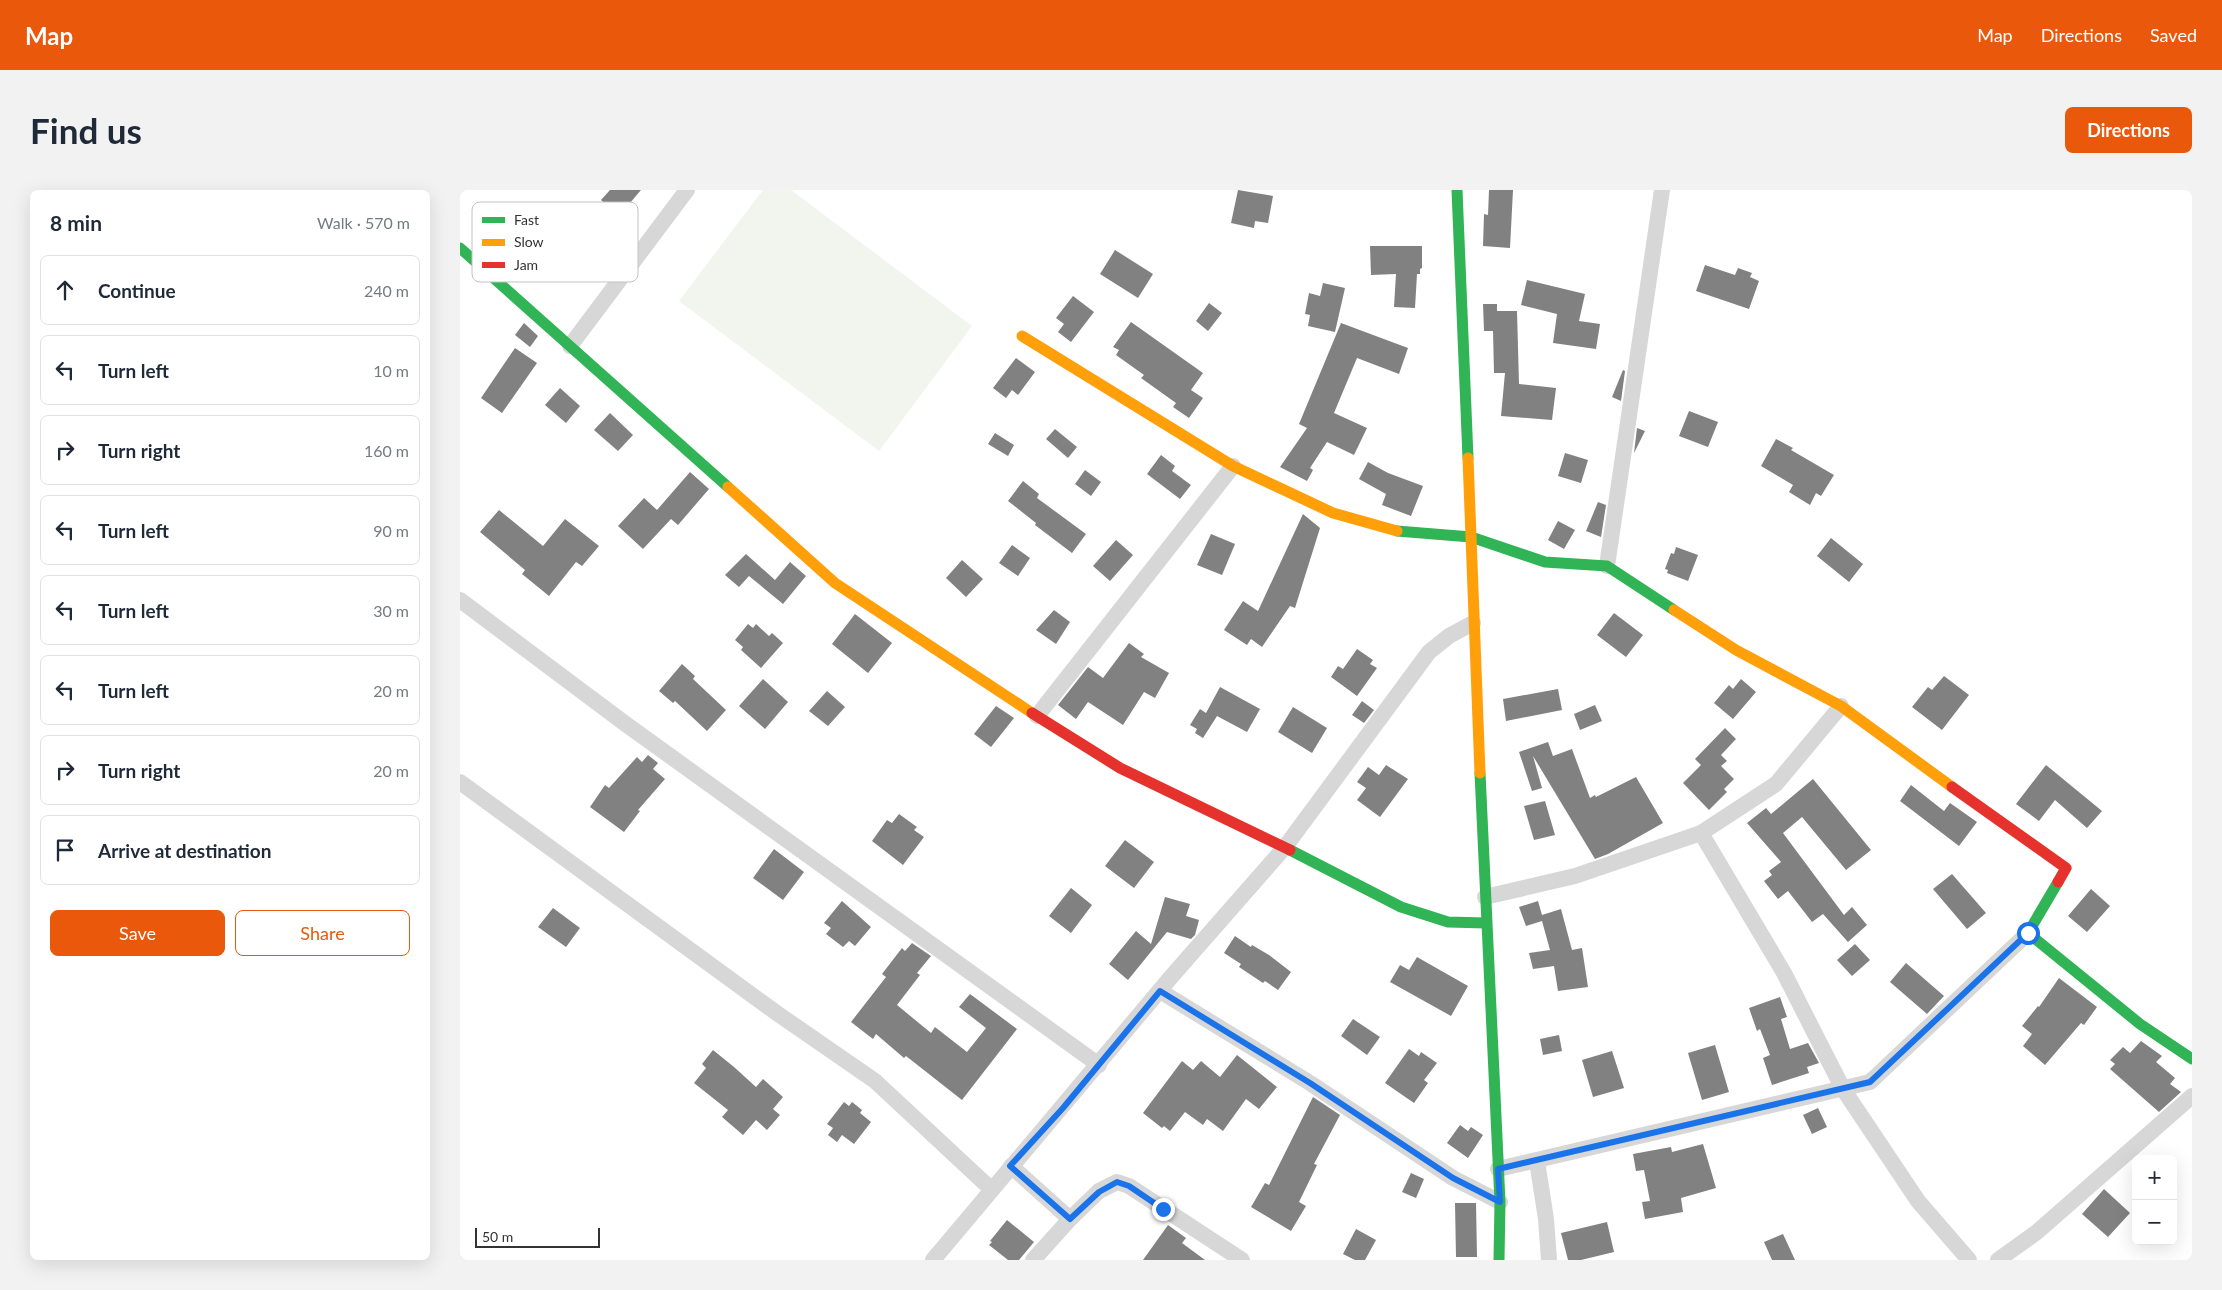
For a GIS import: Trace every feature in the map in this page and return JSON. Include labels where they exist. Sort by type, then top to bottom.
[{"type":"street","points":[[638,255],[687,190]]},
{"type":"street","points":[[1456,190],[1486,923],[1500,1202],[1499,1260]]},
{"type":"street","points":[[1607,566],[1662,190]]},
{"type":"street","points":[[460,248],[472,259]]},
{"type":"street","points":[[498,282],[672,436],[779,535],[835,583],[1036,716],[1120,768],[1285,847],[1401,907],[1448,922],[1486,923]]},
{"type":"street","points":[[570,346],[618,282]]},
{"type":"street","points":[[1022,336],[1233,466],[1333,513],[1390,530],[1471,537],[1545,562],[1607,566],[1736,650],[1841,706],[2066,868],[2028,933],[1870,1082],[1498,1169]]},
{"type":"street","points":[[1036,716],[1233,466]]},
{"type":"street","points":[[460,600],[635,731],[1098,1065]]},
{"type":"street","points":[[933,1260],[1010,1166],[1285,847],[1430,652],[1449,636],[1473,623]]},
{"type":"street","points":[[1485,897],[1575,876],[1701,834],[1776,784],[1841,706]]},
{"type":"street","points":[[460,782],[778,1014],[875,1081],[991,1189]]},
{"type":"street","points":[[1701,834],[1784,973],[1844,1089],[1918,1202],[1969,1260]]},
{"type":"street","points":[[2028,933],[2140,1024],[2192,1059]]},
{"type":"street","points":[[1160,991],[1310,1083],[1453,1178],[1500,1202]]},
{"type":"street","points":[[1998,1260],[2037,1232],[2192,1096]]},
{"type":"street","points":[[1536,1161],[1546,1219],[1549,1260]]},
{"type":"street","points":[[1010,1166],[1070,1219]]},
{"type":"street","points":[[1033,1260],[1070,1219],[1099,1192],[1117,1182],[1129,1186],[1222,1256],[1242,1260]]},
{"type":"shaded area","points":[[763,190],[791,190],[972,326],[879,451],[679,301]]},
{"type":"building","points":[[610,190],[641,190],[631,202],[603,202],[601,200]]},
{"type":"building","points":[[1238,190],[1273,196],[1268,223],[1255,221],[1254,228],[1231,223]]},
{"type":"building","points":[[1489,190],[1513,190],[1510,248],[1483,246],[1484,214],[1488,215]]},
{"type":"building","points":[[1370,246],[1422,246],[1422,268],[1420,269],[1420,274],[1417,274],[1415,308],[1394,307],[1396,274],[1371,275]]},
{"type":"building","points":[[1115,250],[1153,274],[1138,298],[1100,274]]},
{"type":"building","points":[[1705,265],[1735,275],[1738,268],[1752,273],[1750,277],[1759,281],[1749,309],[1696,291]]},
{"type":"building","points":[[1527,280],[1585,294],[1579,321],[1600,324],[1596,349],[1553,343],[1557,314],[1521,305]]},
{"type":"building","points":[[1323,283],[1345,288],[1335,332],[1308,326],[1310,315],[1305,314],[1309,293],[1320,296]]},
{"type":"building","points":[[1073,296],[1094,312],[1071,342],[1058,332],[1064,324],[1056,318]]},
{"type":"building","points":[[1209,303],[1222,313],[1208,331],[1196,321]]},
{"type":"building","points":[[1483,304],[1497,304],[1497,311],[1517,311],[1519,384],[1556,388],[1552,420],[1501,416],[1505,373],[1494,373],[1493,331],[1484,331]]},
{"type":"building","points":[[1131,322],[1203,373],[1191,390],[1203,398],[1189,418],[1173,407],[1176,403],[1141,378],[1144,375],[1116,355],[1119,350],[1113,347]]},
{"type":"building","points":[[524,323],[538,336],[530,347],[515,335]]},
{"type":"building","points":[[1341,323],[1408,348],[1399,374],[1357,358],[1334,413],[1367,428],[1354,455],[1327,442],[1310,468],[1313,470],[1307,481],[1280,467],[1307,428],[1299,424]]},
{"type":"building","points":[[515,348],[537,363],[502,413],[481,398]]},
{"type":"building","points":[[1016,358],[1035,372],[1018,395],[1012,390],[1006,398],[993,388]]},
{"type":"building","points":[[1623,370],[1625,371],[1621,401],[1612,397]]},
{"type":"building","points":[[560,388],[580,406],[566,423],[545,405]]},
{"type":"building","points":[[1689,411],[1718,422],[1708,447],[1679,436]]},
{"type":"building","points":[[610,413],[633,435],[618,451],[594,430]]},
{"type":"building","points":[[1637,428],[1645,431],[1634,453]]},
{"type":"building","points":[[1055,429],[1077,447],[1068,458],[1046,439]]},
{"type":"building","points":[[995,433],[1014,445],[1008,456],[988,444]]},
{"type":"building","points":[[1776,439],[1834,475],[1821,496],[1816,493],[1810,505],[1789,492],[1793,485],[1761,466]]},
{"type":"building","points":[[1565,453],[1588,460],[1581,483],[1558,476]]},
{"type":"building","points":[[1161,455],[1175,466],[1172,471],[1191,485],[1180,499],[1147,474]]},
{"type":"building","points":[[1368,462],[1388,473],[1423,486],[1411,516],[1382,505],[1386,494],[1359,479]]},
{"type":"building","points":[[1085,470],[1101,482],[1091,496],[1075,484]]},
{"type":"building","points":[[690,472],[709,489],[678,525],[671,519],[643,549],[618,526],[644,498],[657,510]]},
{"type":"building","points":[[1023,481],[1039,494],[1037,498],[1086,534],[1072,553],[1035,525],[1036,523],[1008,501]]},
{"type":"building","points":[[1598,502],[1606,505],[1601,537],[1586,531]]},
{"type":"building","points":[[499,510],[543,546],[565,519],[599,546],[582,566],[576,562],[549,596],[522,574],[525,570],[480,532]]},
{"type":"building","points":[[1303,514],[1320,528],[1295,608],[1290,606],[1262,647],[1251,639],[1247,645],[1224,630],[1243,601],[1258,611]]},
{"type":"building","points":[[1558,521],[1575,530],[1564,549],[1548,540]]},
{"type":"building","points":[[1211,534],[1235,544],[1222,575],[1197,565]]},
{"type":"building","points":[[1831,538],[1863,564],[1849,582],[1817,556]]},
{"type":"building","points":[[1116,540],[1133,555],[1110,581],[1093,566]]},
{"type":"building","points":[[1012,545],[1030,558],[1018,576],[999,563]]},
{"type":"building","points":[[1676,547],[1698,555],[1688,581],[1667,573],[1668,570],[1665,569],[1671,553],[1674,554]]},
{"type":"building","points":[[746,554],[775,580],[790,562],[806,576],[783,604],[749,576],[739,587],[725,575]]},
{"type":"building","points":[[962,560],[983,579],[966,597],[946,578]]},
{"type":"building","points":[[1054,610],[1070,622],[1056,644],[1036,630]]},
{"type":"building","points":[[1614,613],[1643,635],[1626,657],[1597,635]]},
{"type":"building","points":[[855,614],[892,643],[868,673],[832,644]]},
{"type":"building","points":[[748,624],[753,628],[756,624],[769,636],[772,633],[783,643],[761,668],[741,650],[743,647],[735,640]]},
{"type":"building","points":[[1129,643],[1144,654],[1141,657],[1169,673],[1155,698],[1144,692],[1123,725],[1088,702],[1076,719],[1058,705],[1088,667],[1103,678]]},
{"type":"building","points":[[1357,649],[1373,660],[1370,664],[1377,668],[1357,696],[1331,677],[1338,666],[1343,669]]},
{"type":"building","points":[[682,664],[695,676],[693,679],[726,710],[707,731],[675,701],[673,703],[659,691]]},
{"type":"building","points":[[1944,676],[1969,695],[1942,730],[1912,707],[1928,687],[1932,690]]},
{"type":"building","points":[[763,679],[788,702],[765,729],[739,706]]},
{"type":"building","points":[[1741,679],[1756,692],[1733,719],[1714,703],[1729,685],[1733,689]]},
{"type":"building","points":[[1220,687],[1260,709],[1247,732],[1217,716],[1203,738],[1195,733],[1197,729],[1190,725],[1200,709],[1206,713]]},
{"type":"building","points":[[1558,689],[1562,710],[1506,721],[1503,699]]},
{"type":"building","points":[[827,691],[845,707],[828,726],[809,711]]},
{"type":"building","points":[[1362,701],[1374,710],[1364,723],[1352,715]]},
{"type":"building","points":[[1595,705],[1602,721],[1580,730],[1574,714]]},
{"type":"building","points":[[996,706],[1014,718],[991,747],[974,734]]},
{"type":"building","points":[[1293,707],[1327,728],[1312,753],[1278,732]]},
{"type":"building","points":[[1725,728],[1736,739],[1721,755],[1727,761],[1721,766],[1734,779],[1724,789],[1727,792],[1709,810],[1683,783],[1701,765],[1695,759]]},
{"type":"building","points":[[1548,742],[1553,756],[1572,749],[1590,798],[1595,795],[1596,797],[1636,777],[1663,823],[1608,854],[1595,859],[1533,756],[1542,788],[1532,791],[1519,752]]},
{"type":"building","points":[[648,755],[658,763],[653,769],[665,779],[638,810],[640,811],[624,832],[590,807],[605,785],[609,788],[637,757],[642,762]]},
{"type":"building","points":[[1386,765],[1408,779],[1380,817],[1357,800],[1366,788],[1357,782],[1368,767],[1379,775]]},
{"type":"building","points":[[2046,765],[2102,811],[2087,828],[2055,800],[2039,821],[2016,804]]},
{"type":"building","points":[[1813,779],[1871,850],[1846,870],[1802,817],[1783,833],[1844,915],[1852,907],[1867,925],[1848,942],[1823,914],[1812,922],[1788,891],[1778,899],[1764,881],[1772,875],[1769,871],[1781,862],[1747,823],[1766,808],[1771,814]]},
{"type":"building","points":[[1911,785],[1944,811],[1950,803],[1977,822],[1959,846],[1900,801]]},
{"type":"building","points":[[1545,801],[1555,835],[1534,840],[1524,806]]},
{"type":"building","points":[[899,814],[917,827],[914,830],[924,837],[903,865],[872,841],[887,820],[892,823]]},
{"type":"building","points":[[1125,840],[1154,862],[1134,888],[1105,866]]},
{"type":"building","points":[[774,849],[804,872],[783,900],[753,878]]},
{"type":"building","points":[[1952,874],[1986,913],[1967,929],[1933,889]]},
{"type":"building","points":[[1071,888],[1092,905],[1071,933],[1049,916]]},
{"type":"building","points":[[2091,889],[2110,906],[2087,932],[2068,916]]},
{"type":"building","points":[[1165,897],[1190,904],[1186,916],[1199,920],[1195,935],[1191,939],[1167,932],[1128,980],[1109,964],[1136,931],[1151,944]]},
{"type":"building","points":[[842,901],[871,927],[855,946],[849,941],[843,947],[826,934],[831,928],[824,923]]},
{"type":"building","points":[[1538,901],[1542,915],[1561,909],[1572,950],[1582,948],[1588,987],[1558,991],[1554,966],[1533,969],[1529,953],[1550,950],[1542,921],[1526,926],[1519,907]]},
{"type":"building","points":[[553,908],[580,928],[566,947],[538,927]]},
{"type":"building","points":[[1235,936],[1251,947],[1252,945],[1269,955],[1291,972],[1278,990],[1265,981],[1263,983],[1239,967],[1241,964],[1224,953]]},
{"type":"building","points":[[912,943],[931,956],[917,973],[920,975],[897,1005],[931,1033],[935,1027],[967,1052],[986,1028],[959,1007],[970,994],[1017,1029],[962,1100],[906,1056],[904,1058],[876,1034],[873,1039],[851,1022],[886,977],[882,974],[902,948],[905,951]]},
{"type":"building","points":[[1855,944],[1870,960],[1852,976],[1837,960]]},
{"type":"building","points":[[1417,957],[1468,986],[1451,1016],[1390,982],[1400,965],[1409,970]]},
{"type":"building","points":[[1906,963],[1944,996],[1927,1014],[1890,982]]},
{"type":"building","points":[[2059,978],[2097,1007],[2084,1025],[2081,1023],[2045,1065],[2023,1046],[2032,1034],[2022,1026],[2039,1007]]},
{"type":"building","points":[[1780,997],[1787,1017],[1781,1019],[1790,1049],[1808,1043],[1819,1063],[1807,1067],[1809,1073],[1772,1085],[1763,1058],[1770,1055],[1760,1029],[1757,1031],[1749,1008]]},
{"type":"building","points":[[1353,1019],[1380,1037],[1367,1055],[1341,1036]]},
{"type":"building","points":[[1559,1035],[1562,1051],[1543,1055],[1540,1039]]},
{"type":"building","points":[[2141,1041],[2162,1056],[2156,1062],[2175,1078],[2170,1084],[2181,1092],[2159,1112],[2110,1069],[2115,1064],[2110,1060],[2123,1047],[2130,1053]]},
{"type":"building","points":[[1715,1045],[1729,1092],[1702,1100],[1688,1053]]},
{"type":"building","points":[[1409,1049],[1419,1056],[1421,1052],[1437,1063],[1424,1080],[1428,1083],[1414,1103],[1385,1083]]},
{"type":"building","points":[[713,1050],[756,1087],[763,1079],[783,1097],[773,1109],[780,1115],[767,1130],[756,1120],[743,1135],[722,1117],[728,1110],[694,1083],[706,1068],[702,1064]]},
{"type":"building","points":[[1612,1051],[1624,1088],[1593,1097],[1582,1060]]},
{"type":"building","points":[[1237,1055],[1277,1087],[1259,1109],[1246,1099],[1223,1131],[1207,1119],[1203,1125],[1185,1112],[1170,1131],[1164,1126],[1162,1128],[1143,1113],[1182,1061],[1193,1070],[1201,1061],[1220,1077]]},
{"type":"building","points":[[1313,1097],[1340,1115],[1314,1164],[1317,1165],[1299,1202],[1306,1206],[1291,1231],[1251,1207],[1265,1183],[1269,1185]]},
{"type":"building","points":[[844,1102],[849,1106],[852,1102],[862,1110],[860,1113],[871,1122],[854,1144],[842,1135],[837,1142],[828,1135],[833,1128],[827,1124]]},
{"type":"building","points":[[1818,1108],[1827,1127],[1812,1134],[1803,1115]]},
{"type":"building","points":[[1460,1125],[1468,1131],[1471,1127],[1483,1135],[1468,1158],[1447,1143]]},
{"type":"building","points":[[1703,1144],[1716,1188],[1681,1198],[1683,1212],[1645,1219],[1642,1202],[1650,1201],[1644,1170],[1636,1171],[1633,1154],[1671,1147],[1672,1152]]},
{"type":"building","points":[[1411,1173],[1424,1179],[1416,1198],[1402,1192]]},
{"type":"building","points":[[2104,1189],[2130,1213],[2108,1237],[2082,1214]]},
{"type":"building","points":[[1455,1203],[1476,1203],[1477,1257],[1456,1257]]},
{"type":"building","points":[[1007,1220],[1034,1242],[1019,1260],[1008,1260],[989,1245],[992,1242],[990,1241]]},
{"type":"building","points":[[1607,1222],[1614,1252],[1581,1260],[1568,1260],[1561,1233]]},
{"type":"building","points":[[1168,1225],[1186,1238],[1182,1243],[1205,1260],[1143,1260]]},
{"type":"building","points":[[1356,1229],[1376,1240],[1365,1260],[1355,1260],[1343,1254]]},
{"type":"building","points":[[1783,1234],[1795,1260],[1772,1260],[1764,1242]]},
{"type":"traffic: fast","points":[[1457,190],[1468,458]]},
{"type":"traffic: fast","points":[[460,248],[472,259]]},
{"type":"traffic: fast","points":[[498,282],[728,487]]},
{"type":"traffic: fast","points":[[1397,531],[1471,537],[1545,562],[1607,566],[1674,610]]},
{"type":"traffic: fast","points":[[1480,773],[1500,1202],[1499,1260]]},
{"type":"traffic: fast","points":[[1290,850],[1401,907],[1448,922],[1486,923]]},
{"type":"traffic: fast","points":[[2058,882],[2028,933],[2140,1024],[2192,1059]]},
{"type":"traffic: slow","points":[[1022,336],[1233,466],[1333,513],[1397,531]]},
{"type":"traffic: slow","points":[[1468,458],[1480,773]]},
{"type":"traffic: slow","points":[[728,487],[835,583],[1032,713]]},
{"type":"traffic: slow","points":[[1674,610],[1736,650],[1841,706],[1952,787]]},
{"type":"traffic: jam","points":[[1032,713],[1120,768],[1290,850]]},
{"type":"traffic: jam","points":[[1952,787],[2066,868],[2058,882]]},
{"type":"route","points":[[1163,1209],[1129,1186],[1117,1182],[1099,1192],[1070,1219],[1010,1166],[1063,1108],[1160,991],[1310,1083],[1453,1178],[1500,1202],[1498,1169],[1870,1082],[1946,1008],[2028,933]]}]
